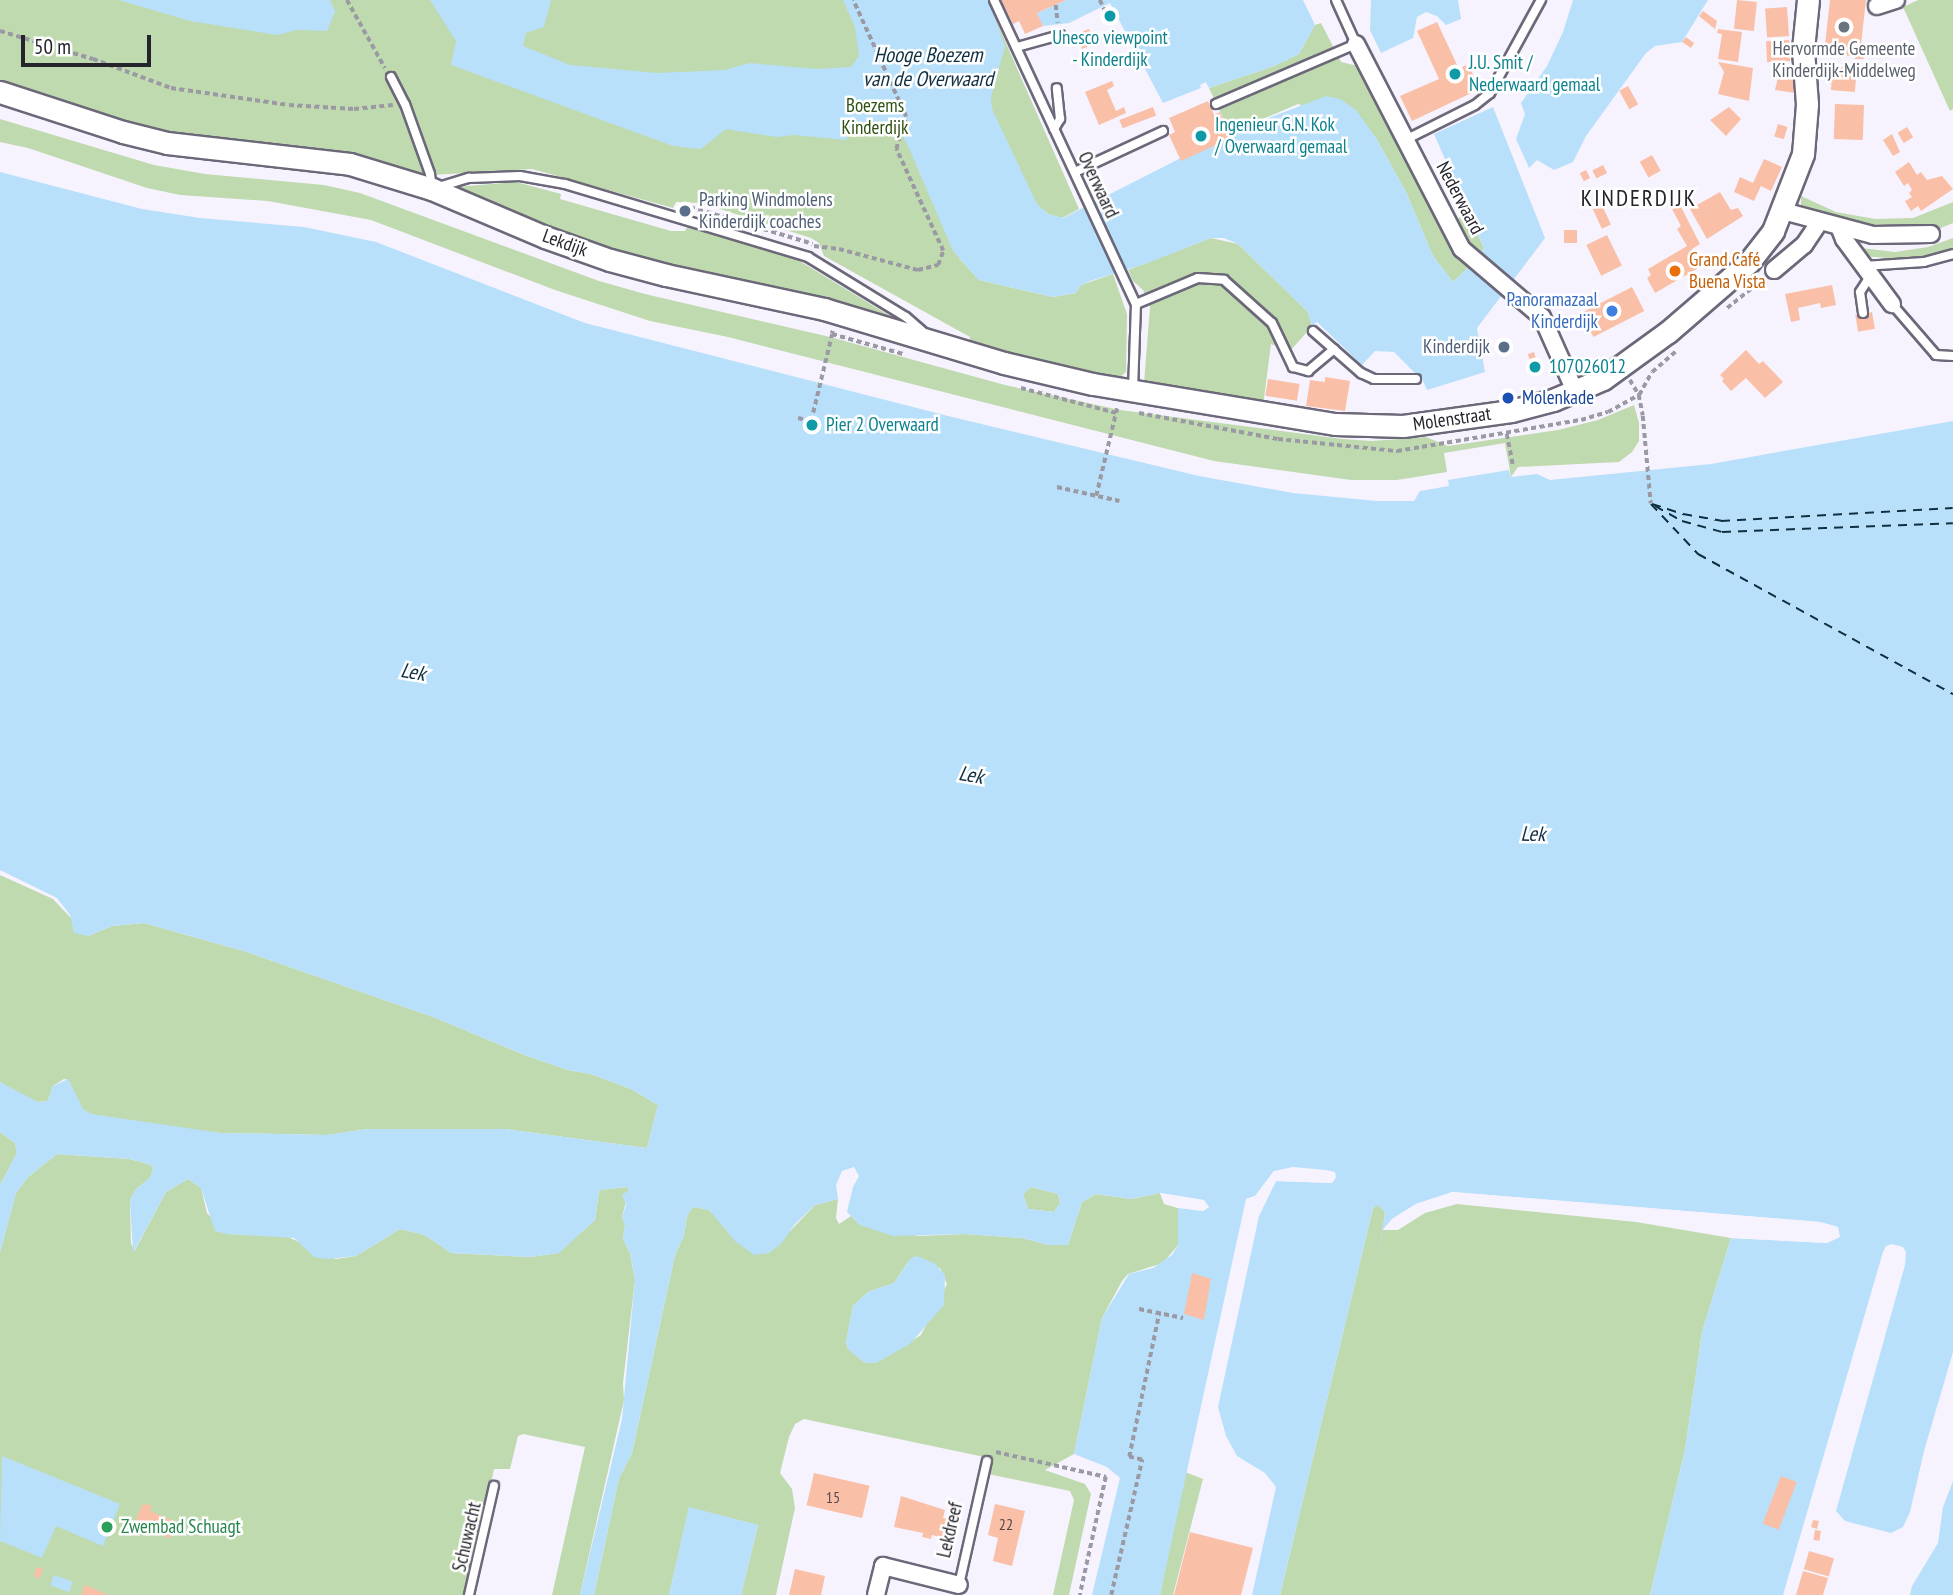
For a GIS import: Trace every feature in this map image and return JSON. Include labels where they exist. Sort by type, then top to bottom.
[{"type":"street","name":"Molenstraat","points":[[1133,392],[1367,426],[1413,425],[1511,411],[1575,391],[1622,368],[1701,305],[1756,254],[1773,231],[1803,154],[1807,104],[1803,49],[1808,0]]},
{"type":"street","points":[[1877,6],[1896,0]]},
{"type":"street","name":"Nederwaard","points":[[1356,44],[1455,237],[1474,261],[1548,326],[1575,391]]},
{"type":"street","name":"Lekdijk","points":[[0,92],[123,132],[167,143],[318,158],[382,173],[610,260],[679,278],[824,309],[1018,366],[1133,392]]},
{"type":"street","points":[[1783,211],[1840,229],[1886,236],[1931,234]]},
{"type":"street","points":[[1774,270],[1804,245],[1819,223]]},
{"type":"street","points":[[1840,229],[1892,304]]},
{"type":"street","name":"Lekdreef","points":[[876,1595],[883,1566],[959,1585]]},
{"type":"lane","name":"Overwaard","points":[[995,0],[1136,304],[1133,392]]},
{"type":"lane","name":"Nederwaard","points":[[1336,0],[1356,44]]},
{"type":"lane","points":[[1405,140],[1475,105],[1499,81],[1541,0]]},
{"type":"lane","points":[[1015,43],[1059,31]]},
{"type":"lane","points":[[1216,104],[1356,44]]},
{"type":"lane","points":[[391,77],[405,104],[430,174],[432,190],[470,178],[520,176],[565,184],[808,257],[906,317],[932,340]]},
{"type":"lane","points":[[1054,128],[1060,119],[1057,88]]},
{"type":"lane","points":[[1075,172],[1163,131]]},
{"type":"lane","points":[[1863,313],[1860,292],[1868,270],[1924,262],[1953,254]]},
{"type":"lane","points":[[1136,304],[1198,278],[1224,281],[1272,323],[1293,367],[1308,371],[1334,349]]},
{"type":"lane","points":[[1892,304],[1936,355],[1953,356]]},
{"type":"lane","points":[[1313,331],[1361,373],[1374,379],[1416,379]]},
{"type":"lane","name":"Lekdreef","points":[[959,1585],[987,1461]]},
{"type":"lane","name":"Schuwacht","points":[[469,1595],[494,1486]]},
{"type":"path","points":[[347,0],[391,77]]},
{"type":"path","points":[[808,257],[814,245],[918,270],[938,265],[943,251],[896,149],[906,117],[853,0]]},
{"type":"path","points":[[1100,0],[1107,15]]},
{"type":"path","points":[[1056,5],[1059,31]]},
{"type":"path","points":[[0,31],[93,59],[171,88],[289,105],[354,108],[405,104]]},
{"type":"path","points":[[1724,311],[1774,270]]},
{"type":"path","points":[[811,421],[832,334]]},
{"type":"path","points":[[1581,420],[1630,402],[1639,395],[1652,372],[1682,346]]},
{"type":"path","points":[[1639,395],[1651,504]]},
{"type":"path","points":[[1096,496],[1117,408]]},
{"type":"path","points":[[798,418],[822,424]]},
{"type":"path","points":[[1507,434],[1513,465]]},
{"type":"path","points":[[1057,486],[1119,501]]},
{"type":"path","points":[[1139,1309],[1183,1318]]},
{"type":"path","points":[[1111,1595],[1142,1461],[1129,1457],[1159,1313]]},
{"type":"path","points":[[987,1461],[993,1451],[1106,1478],[1080,1595]]},
{"type":"green space","name":"Boezems Kinderdijk","points":[[0,0],[987,0],[1079,209],[1062,218],[1048,214],[1039,206],[959,258],[979,280],[1053,297],[1076,293],[1081,285],[1113,274],[1127,314],[1126,372],[1119,378],[1110,379],[970,345],[970,337],[824,256],[819,243],[811,238],[701,203],[676,202],[673,208],[532,169],[416,176],[394,166],[372,161],[153,132],[0,84]]},
{"type":"green space","points":[[1918,0],[1953,0],[1953,109],[1950,111],[1903,7]]},
{"type":"green space","points":[[1321,23],[1341,62],[1358,66],[1440,228],[1468,213],[1484,248],[1471,269],[1468,268],[1453,282],[1433,256],[1406,192],[1376,138],[1298,104],[1230,133],[1209,88],[1274,66],[1299,54],[1315,25]]},
{"type":"green space","points":[[0,119],[154,165],[205,174],[324,185],[360,193],[599,281],[830,337],[1005,385],[1120,410],[1342,439],[1372,441],[1426,437],[1448,446],[1558,430],[1598,420],[1634,405],[1639,423],[1639,441],[1632,452],[1619,462],[1518,467],[1511,477],[1505,443],[1444,453],[1447,472],[1397,480],[1351,480],[1214,461],[728,337],[650,321],[555,290],[371,220],[268,201],[180,195],[147,188],[28,148],[0,142]]},
{"type":"green space","points":[[516,182],[561,194],[560,199],[671,231],[685,231],[687,227],[793,257],[900,322],[636,260],[536,225],[455,187]]},
{"type":"green space","points":[[1801,196],[1836,212],[1875,219],[1913,218],[1953,202],[1953,223],[1919,237],[1882,231],[1801,208]]},
{"type":"green space","points":[[1211,238],[1238,244],[1308,312],[1312,326],[1316,322],[1289,352],[1271,344],[1263,406],[1144,383],[1150,307],[1143,290],[1133,281],[1128,270]]},
{"type":"green space","points":[[1953,238],[1953,256],[1904,269],[1905,259],[1860,256],[1853,247],[1895,252],[1928,247]]},
{"type":"green space","points":[[0,875],[53,899],[88,936],[112,926],[144,923],[247,952],[436,1018],[527,1056],[568,1070],[591,1074],[631,1089],[658,1105],[647,1148],[505,1129],[368,1129],[327,1135],[221,1133],[179,1129],[91,1114],[83,1110],[68,1080],[64,1079],[53,1086],[48,1101],[38,1102],[23,1096],[0,1082]]},
{"type":"green space","points":[[0,1132],[15,1143],[17,1153],[0,1185]]},
{"type":"green space","points":[[57,1154],[130,1159],[151,1165],[153,1169],[150,1178],[136,1189],[130,1200],[131,1244],[135,1250],[166,1192],[188,1179],[201,1188],[207,1213],[227,1234],[286,1236],[336,1259],[356,1256],[400,1229],[425,1235],[451,1253],[530,1257],[558,1253],[595,1220],[599,1190],[627,1187],[629,1190],[622,1217],[625,1225],[623,1239],[630,1253],[635,1280],[623,1383],[624,1400],[580,1595],[552,1595],[585,1447],[523,1434],[518,1436],[510,1469],[494,1469],[467,1595],[0,1595],[0,1252],[16,1193],[28,1177]]},
{"type":"green space","points":[[1031,1187],[1058,1194],[1060,1203],[1054,1212],[1028,1209],[1023,1194]]},
{"type":"green space","points":[[1160,1193],[1164,1204],[1178,1208],[1178,1245],[1163,1263],[1128,1274],[1122,1281],[1102,1318],[1074,1454],[1045,1470],[1085,1484],[1091,1494],[1069,1595],[1053,1595],[1074,1500],[1070,1491],[988,1474],[989,1458],[804,1419],[795,1424],[789,1437],[780,1473],[792,1489],[795,1508],[776,1595],[741,1595],[758,1525],[689,1508],[669,1595],[594,1595],[619,1478],[632,1453],[675,1255],[684,1235],[687,1215],[693,1207],[709,1210],[722,1224],[769,1253],[815,1205],[838,1199],[836,1218],[839,1224],[851,1216],[860,1225],[919,1236],[965,1234],[1023,1238],[1048,1245],[1068,1245],[1082,1202],[1096,1194],[1131,1199]],"holes":[[[908,1262],[940,1268],[947,1284],[921,1335],[876,1363],[865,1363],[848,1349],[846,1342],[853,1306],[868,1292],[894,1283]]]},
{"type":"green space","points":[[1378,1204],[1385,1212],[1383,1230],[1398,1230],[1425,1213],[1457,1204],[1636,1222],[1731,1238],[1702,1332],[1685,1450],[1650,1595],[1280,1595],[1373,1208]]},
{"type":"green space","points":[[1185,1472],[1203,1479],[1173,1595],[1160,1595]]},
{"type":"water","points":[[119,0],[330,0],[335,11],[327,31],[297,30],[277,35],[190,21]]},
{"type":"water","name":"Hooge Boezem van de Overwaard","points":[[430,0],[551,0],[544,27],[526,33],[523,46],[570,65],[657,73],[725,70],[749,63],[817,69],[851,67],[859,56],[855,27],[843,0],[988,0],[1005,46],[991,97],[992,109],[1037,204],[1048,214],[1063,218],[1230,133],[1326,96],[1340,99],[1356,110],[1376,138],[1406,192],[1433,256],[1453,282],[1468,268],[1471,269],[1484,248],[1434,134],[1493,107],[1545,238],[1477,328],[1485,372],[1427,390],[1423,381],[1394,352],[1375,351],[1362,365],[1317,322],[1312,326],[1308,312],[1238,244],[1224,238],[1211,238],[1145,264],[1093,280],[1081,285],[1076,293],[1053,297],[979,280],[953,251],[909,148],[900,131],[890,123],[877,121],[853,127],[846,140],[794,135],[777,137],[726,129],[701,149],[673,146],[451,65],[456,41]]},
{"type":"water","points":[[1066,0],[1303,0],[1315,25],[1299,54],[1274,66],[1209,88],[1206,82],[1200,85],[1201,88],[1163,103],[1110,3],[1069,23],[1043,26],[1037,13]]},
{"type":"water","points":[[1371,0],[1458,0],[1461,19],[1446,25],[1437,16],[1426,12],[1417,17],[1413,38],[1381,53],[1370,30]]},
{"type":"water","points":[[1573,0],[1708,0],[1682,42],[1655,46],[1646,53],[1586,136],[1573,162],[1554,170],[1537,160],[1529,168],[1516,139],[1525,114],[1521,103],[1547,66],[1563,32]]},
{"type":"water","name":"Lek","points":[[0,172],[142,209],[200,218],[304,227],[376,242],[585,323],[948,416],[1199,476],[1293,493],[1377,501],[1414,501],[1420,491],[1449,486],[1448,480],[1509,470],[1511,477],[1537,474],[1550,480],[1711,464],[1953,421],[1953,1352],[1924,1451],[1910,1512],[1903,1527],[1891,1533],[1845,1521],[1836,1511],[1905,1265],[1906,1252],[1903,1247],[1892,1244],[1886,1246],[1883,1252],[1783,1595],[1650,1595],[1685,1450],[1702,1332],[1731,1238],[1827,1243],[1839,1237],[1838,1227],[1820,1222],[1453,1192],[1416,1204],[1392,1219],[1383,1230],[1378,1258],[1385,1212],[1377,1205],[1373,1208],[1280,1595],[1252,1595],[1276,1487],[1265,1473],[1237,1456],[1226,1436],[1218,1407],[1259,1216],[1269,1194],[1276,1181],[1332,1183],[1336,1177],[1326,1170],[1274,1171],[1255,1196],[1246,1199],[1160,1595],[1092,1595],[1120,1478],[1107,1467],[1074,1454],[1102,1318],[1129,1274],[1153,1268],[1172,1255],[1178,1245],[1178,1208],[1203,1211],[1209,1207],[1203,1200],[1160,1193],[1131,1199],[1096,1194],[1082,1202],[1068,1245],[1048,1245],[1023,1238],[965,1234],[893,1236],[860,1225],[847,1212],[853,1187],[859,1176],[854,1167],[842,1171],[836,1185],[838,1199],[815,1205],[795,1224],[781,1244],[769,1253],[754,1255],[735,1241],[709,1210],[693,1207],[687,1215],[684,1235],[675,1255],[632,1453],[619,1478],[594,1595],[580,1595],[622,1419],[635,1280],[630,1253],[623,1239],[625,1225],[622,1217],[626,1205],[622,1195],[629,1190],[627,1187],[599,1190],[595,1220],[559,1253],[530,1257],[451,1253],[425,1235],[400,1229],[356,1256],[327,1259],[314,1257],[294,1238],[215,1231],[201,1188],[188,1179],[166,1192],[133,1253],[130,1200],[136,1189],[150,1178],[153,1169],[151,1165],[130,1159],[57,1154],[28,1177],[16,1193],[0,1252],[0,1185],[17,1153],[15,1143],[0,1132],[0,1082],[38,1102],[48,1101],[53,1086],[68,1079],[83,1109],[91,1114],[221,1133],[327,1135],[368,1129],[505,1129],[647,1148],[658,1105],[631,1089],[591,1074],[568,1070],[527,1056],[436,1018],[247,952],[144,923],[112,926],[88,936],[74,933],[70,915],[57,898],[0,870]],"holes":[[[1031,1187],[1058,1194],[1060,1203],[1054,1212],[1028,1209],[1023,1194]]]},
{"type":"water","points":[[917,1256],[934,1263],[945,1275],[944,1305],[910,1344],[876,1363],[865,1363],[848,1349],[846,1342],[853,1306],[868,1292],[894,1283],[911,1258]]},
{"type":"water","points":[[2,1456],[120,1504],[103,1546],[56,1526],[42,1558],[0,1541]]},
{"type":"water","points":[[1953,1481],[1953,1595],[1910,1595],[1912,1586],[1938,1543],[1943,1507]]},
{"type":"water","points":[[689,1507],[758,1525],[741,1595],[669,1595]]},
{"type":"water","points":[[54,1575],[73,1582],[69,1592],[50,1585]]},
{"type":"pier","points":[[1293,1167],[1335,1172],[1336,1177],[1332,1183],[1276,1181],[1259,1216],[1261,1204],[1274,1178],[1332,1177],[1326,1173],[1294,1171],[1276,1174],[1257,1199],[1246,1199],[1255,1196],[1274,1171]]},
{"type":"pier","points":[[1452,1192],[1820,1222],[1838,1227],[1840,1237],[1827,1243],[1728,1238],[1732,1235],[1826,1239],[1836,1235],[1835,1230],[1820,1225],[1453,1195],[1418,1207],[1387,1230],[1383,1230],[1392,1219],[1416,1204]]},
{"type":"pier","points":[[1160,1193],[1204,1200],[1209,1207],[1203,1211],[1174,1207],[1178,1204],[1204,1206],[1202,1203],[1161,1196]]},
{"type":"building","points":[[1001,0],[1066,0],[1037,13],[1043,26],[1025,34],[1019,21],[1013,24]]},
{"type":"building","points":[[1737,0],[1757,2],[1754,31],[1734,29]]},
{"type":"building","name":"Hervormde Gemeente Kinderdijk-Middelweg","points":[[1830,0],[1866,0],[1861,44],[1851,43],[1850,56],[1824,53]]},
{"type":"building","points":[[1787,7],[1789,36],[1767,37],[1765,9]]},
{"type":"building","points":[[1703,11],[1717,21],[1715,29],[1699,16]]},
{"type":"building","name":"J.U. Smit / Nederwaard gemaal","points":[[1437,22],[1459,69],[1468,64],[1480,89],[1412,121],[1400,96],[1439,79],[1417,31]]},
{"type":"building","points":[[1089,29],[1095,44],[1082,49],[1076,34]]},
{"type":"building","points":[[1718,29],[1742,32],[1738,62],[1718,59],[1722,34],[1717,33]]},
{"type":"building","points":[[1686,37],[1694,43],[1691,48],[1682,42]]},
{"type":"building","points":[[1789,40],[1790,61],[1767,62],[1766,41]]},
{"type":"building","points":[[1856,51],[1864,52],[1864,59],[1855,59]]},
{"type":"building","points":[[1718,62],[1753,68],[1749,101],[1718,94],[1724,72]]},
{"type":"building","points":[[1833,66],[1857,68],[1855,92],[1831,90]]},
{"type":"building","points":[[1779,73],[1795,76],[1796,93],[1775,90]]},
{"type":"building","points":[[1112,81],[1114,86],[1107,90],[1116,111],[1124,107],[1126,113],[1099,125],[1085,92]]},
{"type":"building","points":[[1628,86],[1638,104],[1629,109],[1619,91]]},
{"type":"building","name":"Ingenieur G.N. Kok / Overwaard gemaal","points":[[1208,101],[1214,115],[1220,112],[1231,138],[1181,161],[1169,135],[1175,132],[1169,118]]},
{"type":"building","points":[[1835,104],[1864,105],[1863,140],[1834,139]]},
{"type":"building","points":[[1153,107],[1156,115],[1123,128],[1119,120]]},
{"type":"building","points":[[1729,107],[1741,119],[1726,136],[1710,120]]},
{"type":"building","points":[[1778,124],[1788,127],[1784,139],[1774,136]]},
{"type":"building","points":[[1907,127],[1913,137],[1904,143],[1898,133]]},
{"type":"building","points":[[1892,134],[1900,152],[1893,156],[1883,140]]},
{"type":"building","points":[[1652,155],[1661,171],[1648,178],[1640,162]]},
{"type":"building","points":[[1764,159],[1782,167],[1771,191],[1761,186],[1754,201],[1734,192],[1740,177],[1753,183]]},
{"type":"building","points":[[1909,162],[1917,175],[1921,172],[1927,180],[1942,176],[1953,189],[1921,211],[1918,206],[1911,211],[1905,201],[1912,197],[1909,193],[1912,190],[1908,183],[1904,186],[1895,172]]},
{"type":"building","points":[[1603,165],[1607,173],[1596,178],[1592,170]]},
{"type":"building","points":[[1586,170],[1590,178],[1584,181],[1580,173]]},
{"type":"building","points":[[1720,192],[1731,210],[1738,208],[1743,216],[1707,239],[1690,209]]},
{"type":"building","points":[[1600,201],[1611,225],[1602,229],[1591,205]]},
{"type":"building","points":[[1680,205],[1700,244],[1692,249],[1700,267],[1655,293],[1647,278],[1651,275],[1648,269],[1687,246],[1677,229],[1681,226],[1672,209]]},
{"type":"building","points":[[1564,230],[1577,230],[1577,243],[1564,243]]},
{"type":"building","points":[[1607,235],[1622,266],[1601,276],[1586,245]]},
{"type":"building","points":[[1832,285],[1836,305],[1821,308],[1820,303],[1798,308],[1800,320],[1791,322],[1785,294]]},
{"type":"building","name":"Panoramazaal Kinderdijk","points":[[1632,287],[1644,311],[1593,337],[1581,313]]},
{"type":"building","points":[[1872,312],[1875,329],[1858,332],[1855,315]]},
{"type":"building","points":[[1746,350],[1759,364],[1763,361],[1783,382],[1765,398],[1746,378],[1731,391],[1722,381],[1724,379],[1720,375]]},
{"type":"building","name":"107026012","points":[[1534,352],[1540,372],[1533,373],[1528,354]]},
{"type":"building","points":[[1325,377],[1350,381],[1345,411],[1306,406],[1310,380],[1325,382]]},
{"type":"building","points":[[1268,379],[1300,384],[1297,401],[1265,396]]},
{"type":"building","points":[[1192,1273],[1211,1279],[1204,1320],[1184,1314]]},
{"type":"building","points":[[814,1473],[870,1486],[862,1518],[807,1505]]},
{"type":"building","points":[[1781,1476],[1797,1482],[1779,1530],[1763,1524]]},
{"type":"building","points":[[901,1496],[945,1510],[943,1518],[952,1520],[948,1539],[932,1535],[931,1539],[922,1537],[923,1533],[894,1527]]},
{"type":"building","points":[[143,1503],[152,1506],[150,1511],[176,1522],[169,1539],[136,1520]]},
{"type":"building","points":[[995,1504],[1025,1511],[1012,1566],[993,1561],[998,1538],[988,1535]]},
{"type":"building","points":[[1813,1520],[1819,1521],[1817,1529],[1811,1527]]},
{"type":"building","points":[[1815,1530],[1821,1531],[1819,1541],[1813,1540]]},
{"type":"building","points":[[1190,1532],[1253,1548],[1241,1595],[1174,1595]]},
{"type":"building","points":[[1809,1551],[1834,1558],[1829,1576],[1804,1569]]},
{"type":"building","points":[[37,1567],[43,1569],[39,1579],[34,1576]]},
{"type":"building","points":[[795,1569],[825,1576],[821,1595],[789,1595]]},
{"type":"building","points":[[1803,1571],[1828,1578],[1823,1595],[1796,1595]]},
{"type":"building","points":[[85,1585],[108,1595],[81,1595]]},
{"type":"ferry route","points":[[1651,504],[1698,554],[1953,694]]},
{"type":"ferry route","points":[[1652,504],[1683,514],[1721,521],[1953,508]]},
{"type":"ferry route","points":[[1655,506],[1682,521],[1722,532],[1953,523]]},
{"type":"place","name":"Unesco viewpoint - Kinderdijk","points":[[1110,16]]},
{"type":"place","name":"Hervormde Gemeente Kinderdijk-Middelweg","points":[[1844,27]]},
{"type":"place","name":"J.U. Smit / Nederwaard gemaal","points":[[1455,74]]},
{"type":"place","name":"Ingenieur G.N. Kok / Overwaard gemaal","points":[[1201,136]]},
{"type":"place","name":"Parking Windmolens Kinderdijk coaches","points":[[685,211]]},
{"type":"place","name":"Grand Café Buena Vista","points":[[1675,271]]},
{"type":"place","name":"Panoramazaal Kinderdijk","points":[[1612,311]]},
{"type":"place","name":"Kinderdijk","points":[[1504,347]]},
{"type":"place","name":"107026012","points":[[1535,367]]},
{"type":"place","name":"Molenkade","points":[[1508,398]]},
{"type":"place","name":"Pier 2 Overwaard","points":[[812,425]]},
{"type":"place","name":"Zwembad Schuagt","points":[[107,1527]]},
{"type":"district","name":"KINDERDIJK","points":[[1639,198]]}]
